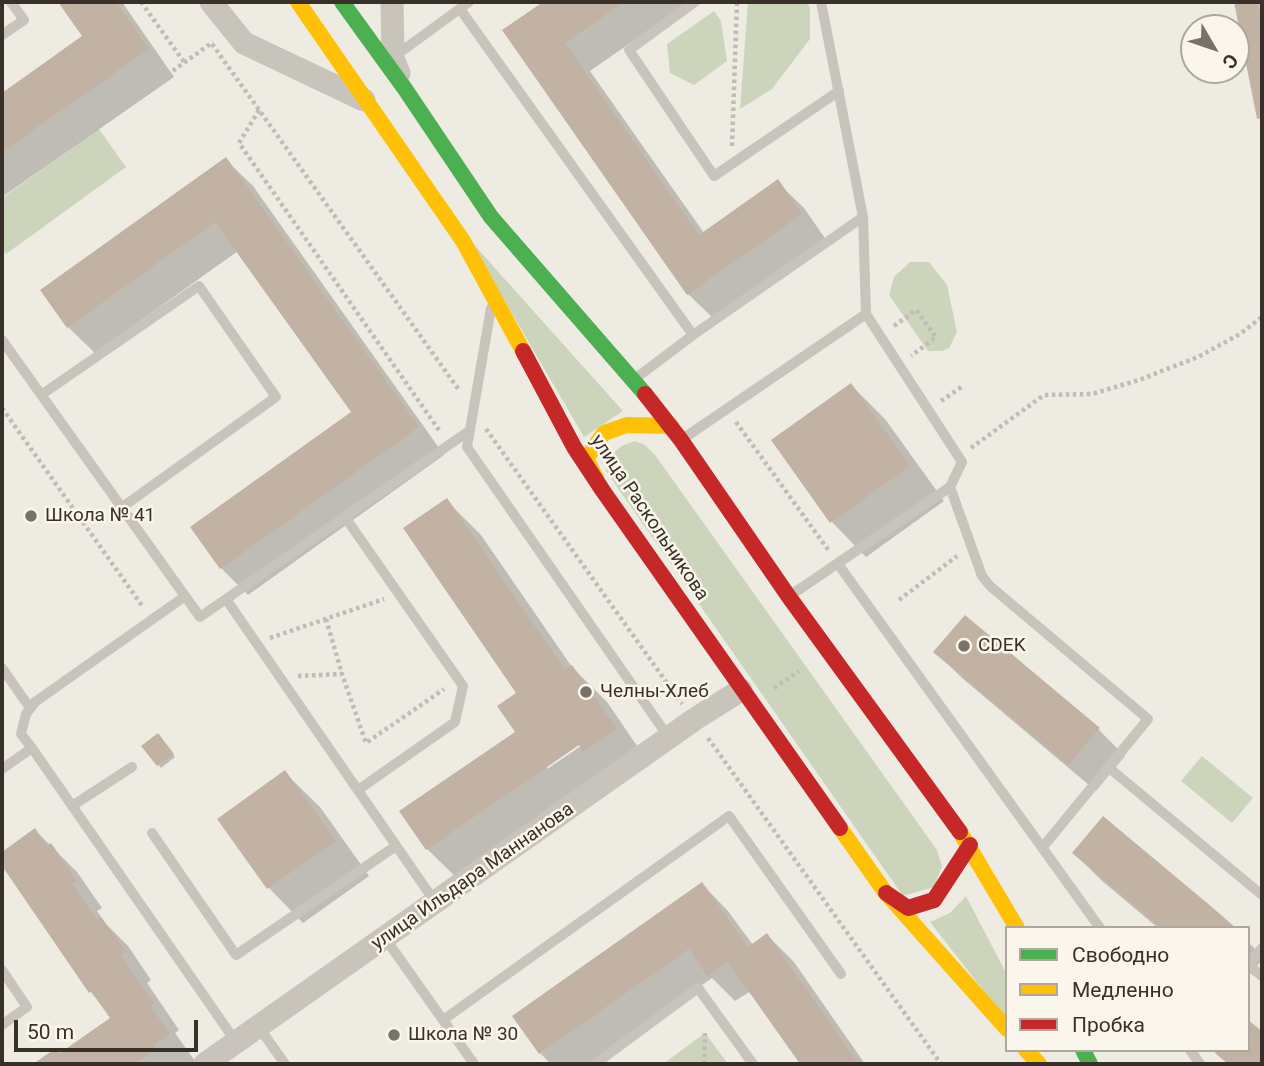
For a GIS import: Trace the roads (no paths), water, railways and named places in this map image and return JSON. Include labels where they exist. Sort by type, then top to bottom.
[{"type":"street","points":[[211,2],[244,43],[369,102]]},
{"type":"street","name":"улица Раскольникова","points":[[298,2],[463,241],[574,447],[603,491],[885,892],[1005,1027]]},
{"type":"street","points":[[342,2],[405,89],[491,217],[671,426],[789,597],[970,845],[1016,926]]},
{"type":"street","points":[[392,2],[393,58],[405,89]]},
{"type":"street","points":[[603,491],[586,459],[604,433],[627,425],[671,426]]},
{"type":"street","name":"улица Ильдара Маннанова","points":[[205,1064],[695,719],[741,690]]},
{"type":"street","points":[[885,892],[908,908],[934,900],[970,845]]},
{"type":"lane","points":[[2,35],[24,20],[11,2]]},
{"type":"lane","points":[[695,2],[629,50],[714,176],[839,91]]},
{"type":"lane","points":[[789,597],[950,487],[962,462],[866,314],[863,216],[821,2]]},
{"type":"lane","points":[[393,58],[465,5],[693,335]]},
{"type":"lane","points":[[634,380],[693,335],[863,216]]},
{"type":"lane","points":[[41,395],[199,286],[276,397],[121,508]]},
{"type":"lane","points":[[494,295],[467,447],[670,738]]},
{"type":"lane","points":[[681,440],[866,314]]},
{"type":"lane","points":[[2,340],[200,617],[469,431]]},
{"type":"lane","points":[[950,487],[982,576],[990,586],[1148,719],[1042,848]]},
{"type":"lane","points":[[345,517],[463,686],[455,722],[358,790]]},
{"type":"lane","points":[[838,564],[1099,926]]},
{"type":"lane","points":[[184,597],[35,702],[26,714],[21,734],[236,1042]]},
{"type":"lane","points":[[226,599],[435,903]]},
{"type":"lane","points":[[2,668],[30,708]]},
{"type":"lane","points":[[2,769],[32,748]]},
{"type":"lane","points":[[72,806],[132,767]]},
{"type":"lane","points":[[1108,767],[1262,895]]},
{"type":"lane","points":[[443,1020],[729,816],[841,974]]},
{"type":"lane","points":[[152,833],[236,956],[397,846]]},
{"type":"lane","points":[[385,938],[474,1064]]},
{"type":"lane","points":[[1250,963],[1262,948]]},
{"type":"lane","points":[[2,970],[27,1007],[2,1025]]},
{"type":"lane","points":[[595,1064],[698,988],[753,1064]]},
{"type":"lane","points":[[258,1026],[285,1064]]},
{"type":"place","name":"Школа № 41","points":[[31,516]]},
{"type":"place","name":"CDEK","points":[[964,646]]},
{"type":"place","name":"Челны-Хлеб","points":[[586,692]]},
{"type":"place","name":"Школа № 30","points":[[394,1035]]}]
